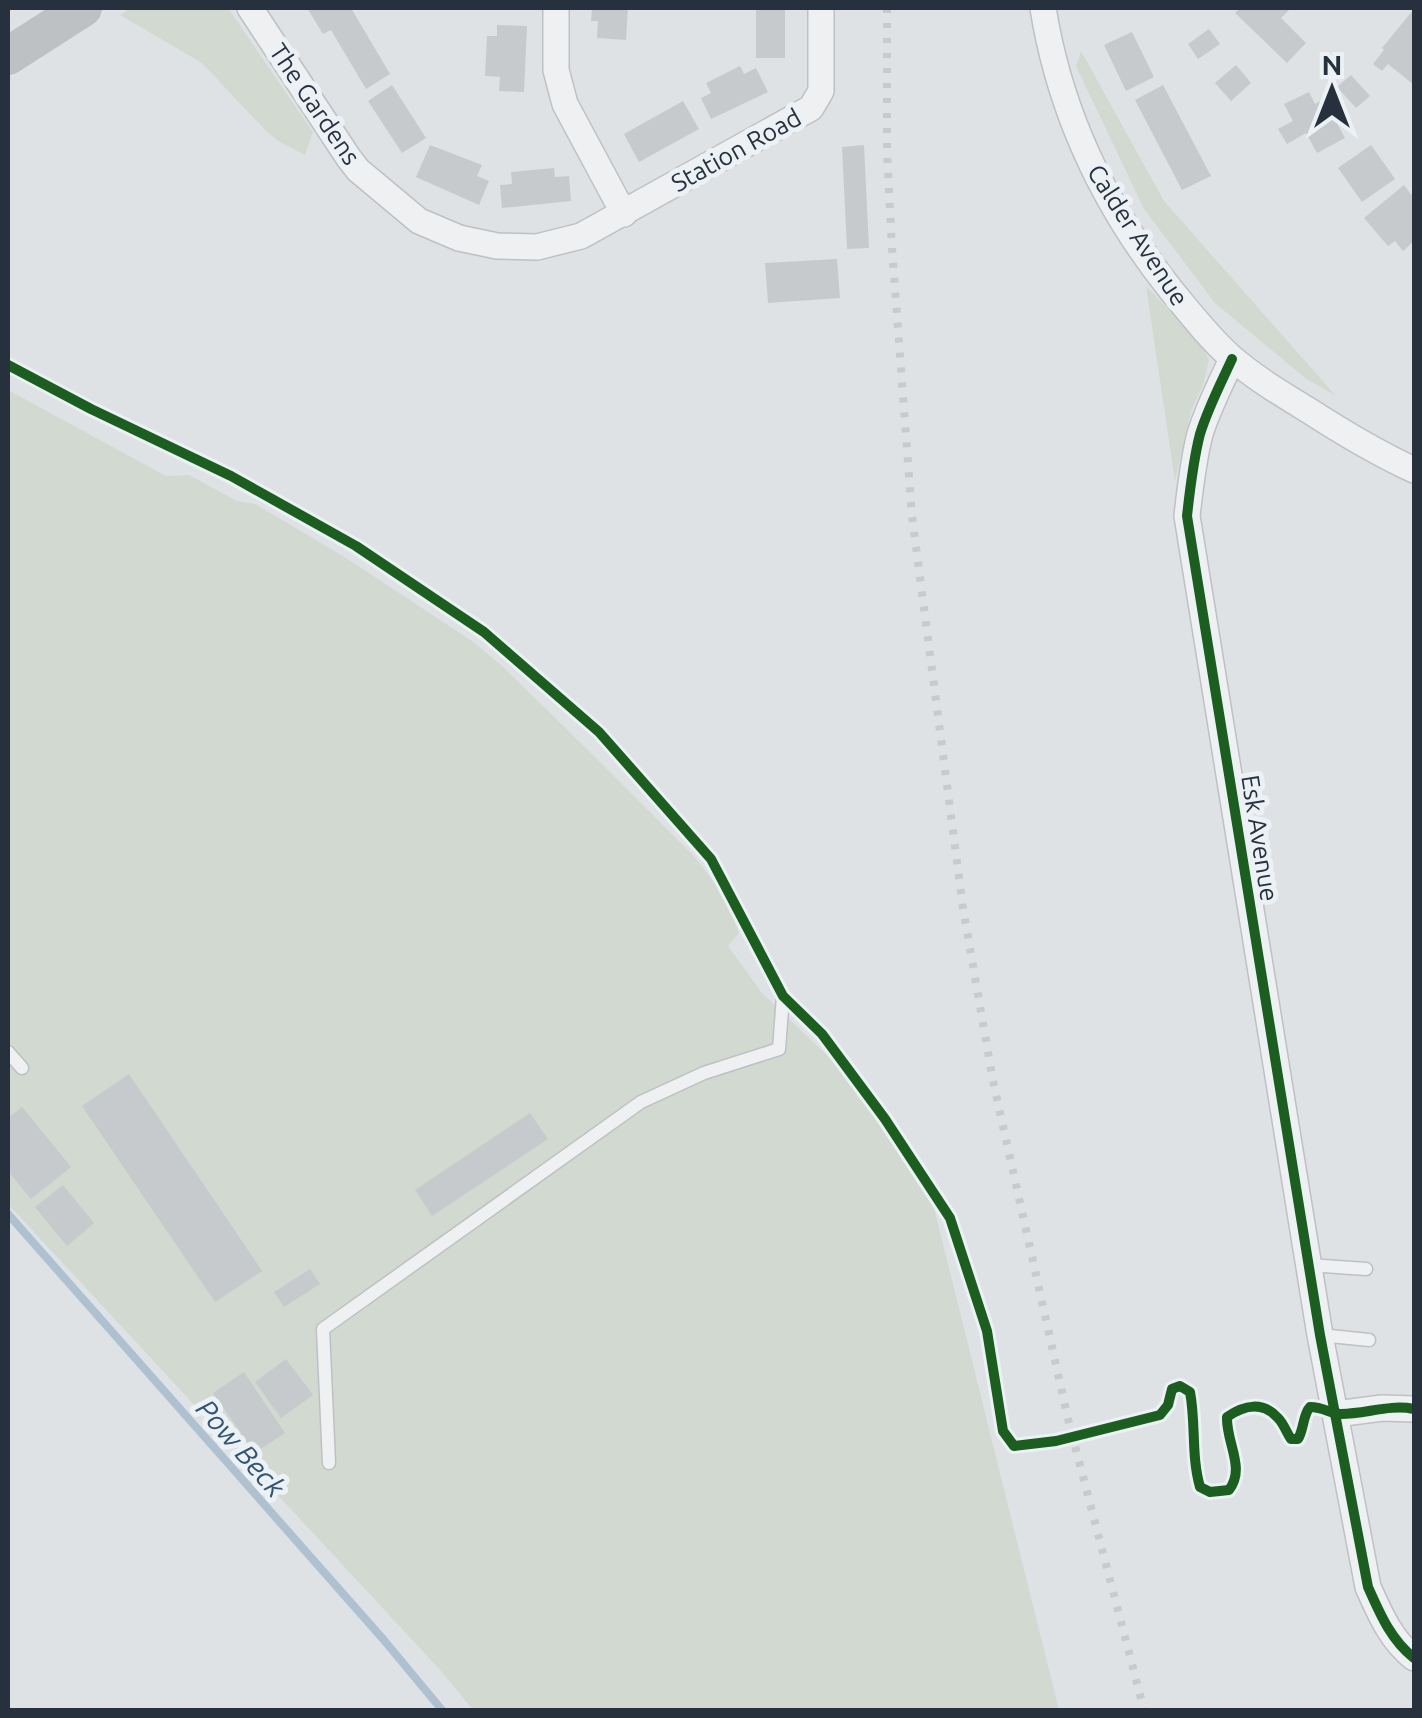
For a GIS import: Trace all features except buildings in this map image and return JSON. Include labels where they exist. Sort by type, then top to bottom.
[{"type":"street","points":[[8,56],[83,8]]},
{"type":"street","name":"The Gardens","points":[[250,8],[348,158],[419,221],[460,238],[497,246],[537,247],[580,236],[624,214]]},
{"type":"street","points":[[556,8],[556,70],[565,104],[624,214]]},
{"type":"street","name":"Station Road","points":[[624,214],[811,108],[821,91],[821,8]]},
{"type":"street","name":"Calder Avenue","points":[[1043,8],[1065,98],[1088,160],[1117,212],[1192,317],[1232,359],[1278,392],[1414,470]]},
{"type":"street","name":"Esk Avenue","points":[[1232,359],[1200,434],[1187,516],[1336,1414]]},
{"type":"street","points":[[1414,1409],[1382,1408],[1336,1414],[1368,1587],[1383,1622],[1414,1658]]},
{"type":"lane","points":[[8,365],[231,476],[356,546],[484,632],[599,732],[711,859],[784,996],[779,1049],[704,1073],[642,1102],[323,1329],[329,1463]]},
{"type":"lane","points":[[8,1052],[22,1068]]},
{"type":"lane","points":[[1309,1265],[1366,1269]]},
{"type":"lane","points":[[1320,1332],[1369,1340]]},
{"type":"shaded area","points":[[131,8],[228,8],[313,132],[305,155],[264,129],[202,63],[120,15]]},
{"type":"shaded area","points":[[1081,51],[1164,201],[1336,396],[1305,378],[1215,303],[1144,209],[1076,66]]},
{"type":"shaded area","points":[[1146,286],[1201,344],[1209,360],[1191,411],[1175,481]]},
{"type":"shaded area","points":[[8,390],[166,476],[189,475],[237,501],[255,504],[343,556],[472,641],[693,855],[725,896],[739,933],[728,946],[762,993],[856,1083],[932,1200],[1059,1710],[473,1710],[8,1204]]},
{"type":"waterway","name":"Pow Beck","points":[[8,1214],[442,1710]]},
{"type":"railway","points":[[887,8],[887,151],[912,516],[963,908],[993,1081],[1068,1419],[1144,1710]]},
{"type":"cycle path","points":[[1232,359],[1200,434],[1187,516],[1320,1335],[1368,1587],[1393,1635],[1414,1658]]},
{"type":"cycle path","points":[[8,365],[231,476],[356,546],[484,632],[599,732],[711,859],[783,996],[822,1034],[885,1119],[950,1218],[987,1331],[1003,1431],[1014,1446],[1056,1441],[1160,1415],[1168,1405],[1172,1389],[1180,1386],[1190,1392],[1200,1487],[1210,1492],[1229,1490],[1234,1482],[1236,1464],[1227,1417],[1240,1410],[1266,1409],[1280,1420],[1291,1439],[1298,1439],[1310,1407],[1341,1414],[1414,1409]]}]
